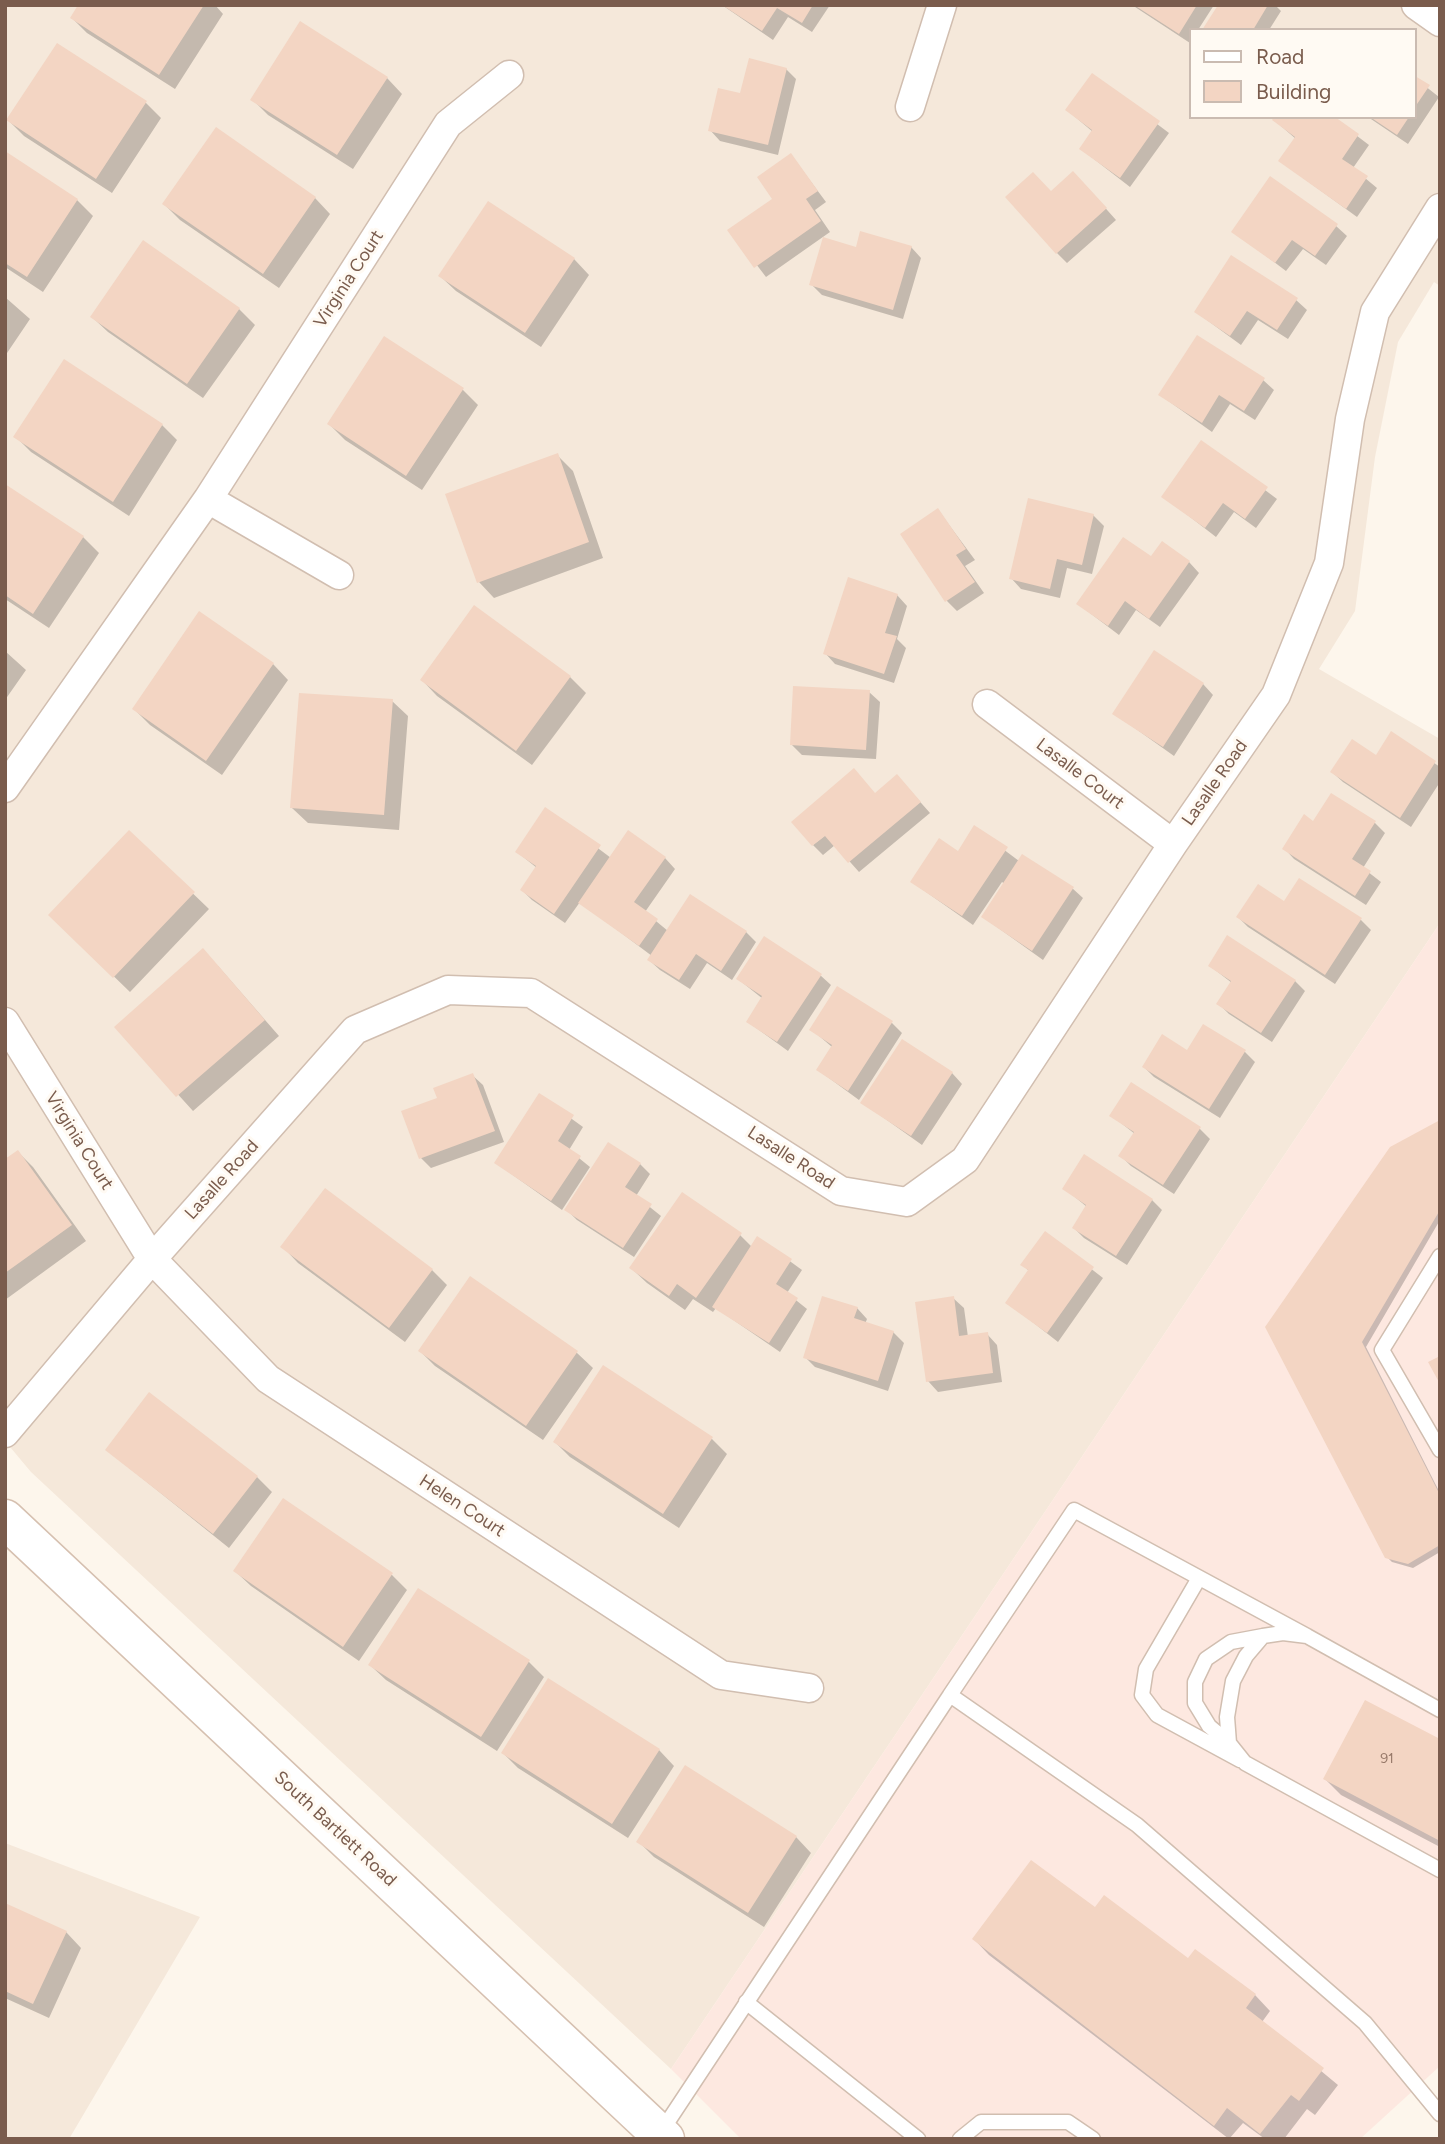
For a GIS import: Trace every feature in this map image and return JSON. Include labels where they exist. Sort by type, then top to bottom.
[{"type":"main road","name":"South Bartlett Road","points":[[5,1519],[660,2137]]},
{"type":"street","points":[[910,107],[942,5]]},
{"type":"street","points":[[1416,5],[1440,22]]},
{"type":"street","name":"Virginia Court","points":[[5,788],[208,499],[448,124],[509,75]]},
{"type":"street","name":"Lasalle Road","points":[[5,1433],[152,1259],[355,1030],[448,990],[531,993],[841,1191],[907,1202],[965,1160],[1173,844],[1276,695],[1329,563],[1350,419],[1375,312],[1440,208]]},
{"type":"street","points":[[208,499],[339,575]]},
{"type":"street","name":"Lasalle Court","points":[[987,704],[1173,844]]},
{"type":"street","name":"Virginia Court","points":[[5,1022],[152,1259]]},
{"type":"street","name":"Helen Court","points":[[152,1259],[268,1379],[721,1675],[809,1688]]},
{"type":"lane","points":[[1440,1256],[1382,1350],[1440,1450]]},
{"type":"lane","points":[[660,2137],[746,2002],[1074,1510],[1440,1710]]},
{"type":"lane","points":[[1199,1578],[1146,1669],[1142,1695],[1157,1715],[1440,1870]]},
{"type":"lane","points":[[1245,1763],[1229,1743],[1209,1726],[1195,1703],[1195,1682],[1206,1658],[1231,1642],[1283,1633],[1307,1636]]},
{"type":"lane","points":[[1229,1743],[1227,1717],[1233,1681],[1246,1656],[1263,1636]]},
{"type":"lane","points":[[950,1695],[1137,1825],[1365,2023],[1440,2114]]},
{"type":"lane","points":[[746,2002],[918,2139]]},
{"type":"lane","points":[[960,2139],[981,2122],[1068,2122],[1093,2139]]},
{"type":"shaded area","points":[[5,5],[1440,5],[1440,286],[1434,282],[1398,342],[1375,457],[1355,611],[1319,669],[1440,739],[1440,923],[671,2069],[31,1472],[5,1441]]},
{"type":"shaded area","points":[[1440,923],[1440,2066],[1360,2139],[741,2139],[671,2069]]},
{"type":"shaded area","points":[[5,1843],[200,1917],[69,2139],[5,2139]]},
{"type":"building","points":[[78,5],[204,5],[159,75],[70,18]]},
{"type":"building","points":[[722,5],[813,5],[802,23],[777,8],[762,31]]},
{"type":"building","points":[[1134,5],[1197,5],[1179,34]]},
{"type":"building","points":[[1218,5],[1268,5],[1254,28],[1203,28]]},
{"type":"building","points":[[300,21],[388,77],[337,155],[250,100]]},
{"type":"building","points":[[57,43],[147,101],[96,179],[6,120]]},
{"type":"building","points":[[749,58],[787,68],[768,145],[708,131],[718,88],[740,93]]},
{"type":"building","points":[[1092,73],[1160,121],[1120,178],[1079,149],[1092,130],[1065,110]]},
{"type":"building","points":[[1417,77],[1430,85],[1417,104]]},
{"type":"building","points":[[1338,119],[1359,134],[1342,159],[1368,176],[1346,209],[1278,161],[1295,137],[1272,120]]},
{"type":"building","points":[[1373,119],[1408,119],[1397,135]]},
{"type":"building","points":[[216,127],[316,197],[263,274],[162,204]]},
{"type":"building","points":[[5,151],[78,199],[27,277],[5,263]]},
{"type":"building","points":[[791,153],[818,191],[806,199],[821,221],[754,268],[727,230],[772,199],[757,177]]},
{"type":"building","points":[[1073,171],[1107,208],[1056,254],[1005,197],[1033,172],[1051,191]]},
{"type":"building","points":[[1270,176],[1338,224],[1315,256],[1292,240],[1275,263],[1231,232]]},
{"type":"building","points":[[488,201],[575,258],[525,333],[438,276]]},
{"type":"building","points":[[860,231],[912,246],[893,310],[809,285],[823,237],[856,247]]},
{"type":"building","points":[[143,240],[240,308],[187,384],[90,317]]},
{"type":"building","points":[[1231,255],[1298,298],[1277,330],[1247,311],[1230,336],[1194,312]]},
{"type":"building","points":[[1197,335],[1265,378],[1244,411],[1219,395],[1202,423],[1158,395]]},
{"type":"building","points":[[384,336],[464,388],[406,476],[327,424]]},
{"type":"building","points":[[64,359],[163,424],[113,502],[13,437]]},
{"type":"building","points":[[1201,440],[1268,487],[1245,519],[1223,503],[1205,528],[1161,497]]},
{"type":"building","points":[[558,453],[589,542],[477,583],[445,494]]},
{"type":"building","points":[[5,484],[84,536],[33,614],[5,595]]},
{"type":"building","points":[[1028,498],[1094,514],[1082,565],[1057,559],[1050,589],[1009,579]]},
{"type":"building","points":[[938,508],[966,549],[956,555],[975,582],[945,602],[900,534]]},
{"type":"building","points":[[1123,537],[1151,556],[1162,541],[1190,561],[1149,619],[1125,601],[1108,626],[1076,604]]},
{"type":"building","points":[[848,577],[898,594],[885,633],[897,636],[884,674],[823,654]]},
{"type":"building","points":[[474,605],[571,676],[516,751],[420,680]]},
{"type":"building","points":[[199,611],[274,663],[206,761],[132,709]]},
{"type":"building","points":[[1154,650],[1204,683],[1163,747],[1112,714]]},
{"type":"building","points":[[793,686],[870,690],[866,750],[790,745]]},
{"type":"building","points":[[299,693],[393,699],[384,815],[290,808]]},
{"type":"building","points":[[1391,731],[1436,761],[1400,818],[1330,772],[1352,739],[1376,755]]},
{"type":"building","points":[[854,768],[875,793],[897,774],[921,802],[848,863],[825,836],[812,846],[791,822]]},
{"type":"building","points":[[1331,793],[1376,821],[1352,859],[1371,871],[1355,896],[1282,849],[1304,814],[1313,821]]},
{"type":"building","points":[[545,807],[601,845],[554,914],[520,890],[536,866],[515,852]]},
{"type":"building","points":[[974,825],[1008,847],[962,916],[910,882],[939,838],[958,851]]},
{"type":"building","points":[[129,830],[195,892],[113,978],[48,915]]},
{"type":"building","points":[[628,830],[666,857],[634,902],[658,919],[639,946],[578,903]]},
{"type":"building","points":[[1022,854],[1074,887],[1032,951],[981,917]]},
{"type":"building","points":[[1299,878],[1362,918],[1325,975],[1236,917],[1258,884],[1284,901]]},
{"type":"building","points":[[690,894],[747,931],[721,971],[696,954],[679,980],[647,960]]},
{"type":"building","points":[[1227,935],[1296,980],[1261,1033],[1216,1004],[1231,981],[1208,966]]},
{"type":"building","points":[[764,936],[822,974],[777,1042],[746,1022],[762,996],[736,979]]},
{"type":"building","points":[[203,948],[265,1020],[176,1097],[114,1027]]},
{"type":"building","points":[[837,986],[893,1021],[848,1091],[816,1070],[832,1045],[809,1030]]},
{"type":"building","points":[[1203,1024],[1246,1050],[1209,1109],[1142,1067],[1162,1034],[1187,1050]]},
{"type":"building","points":[[902,1039],[953,1072],[911,1136],[860,1103]]},
{"type":"building","points":[[473,1073],[495,1131],[419,1159],[401,1111],[437,1098],[433,1088]]},
{"type":"building","points":[[1131,1082],[1201,1127],[1163,1185],[1118,1156],[1134,1132],[1109,1116]]},
{"type":"building","points":[[539,1093],[574,1115],[558,1141],[581,1156],[551,1201],[494,1163]]},
{"type":"building","points":[[1440,1120],[1440,1210],[1362,1342],[1440,1495],[1440,1545],[1408,1564],[1385,1558],[1265,1327],[1390,1147]]},
{"type":"building","points":[[608,1142],[641,1163],[625,1187],[652,1204],[623,1248],[564,1210]]},
{"type":"building","points":[[18,1150],[72,1225],[5,1273],[5,1159]]},
{"type":"building","points":[[1084,1154],[1153,1199],[1116,1256],[1072,1228],[1086,1205],[1062,1189]]},
{"type":"building","points":[[325,1188],[433,1269],[389,1328],[280,1247]]},
{"type":"building","points":[[682,1192],[742,1233],[696,1298],[677,1284],[669,1296],[629,1268]]},
{"type":"building","points":[[1045,1231],[1094,1267],[1047,1333],[1005,1303],[1028,1270],[1020,1265]]},
{"type":"building","points":[[757,1236],[792,1259],[776,1284],[798,1298],[769,1343],[712,1307]]},
{"type":"building","points":[[470,1276],[578,1351],[526,1426],[418,1351]]},
{"type":"building","points":[[822,1296],[858,1307],[854,1318],[894,1331],[878,1381],[803,1358]]},
{"type":"building","points":[[954,1296],[959,1336],[988,1332],[993,1373],[926,1382],[915,1302]]},
{"type":"building","points":[[1440,1356],[1440,1384],[1428,1362]]},
{"type":"building","points":[[603,1365],[713,1437],[663,1514],[553,1442]]},
{"type":"building","points":[[149,1392],[258,1476],[213,1534],[105,1450]]},
{"type":"building","points":[[283,1498],[393,1573],[343,1647],[233,1571]]},
{"type":"building","points":[[418,1588],[530,1660],[481,1737],[368,1665]]},
{"type":"building","points":[[548,1678],[660,1749],[612,1824],[501,1753]]},
{"type":"building","points":[[1365,1700],[1440,1739],[1440,1841],[1323,1779]]},
{"type":"building","points":[[685,1765],[797,1836],[748,1913],[636,1842]]},
{"type":"building","points":[[1031,1860],[1095,1907],[1104,1895],[1188,1958],[1195,1949],[1256,1994],[1246,2008],[1324,2068],[1299,2101],[1291,2095],[1260,2134],[1227,2108],[1214,2126],[972,1939]]},
{"type":"building","points":[[5,1903],[67,1931],[33,2004],[5,1991]]}]
